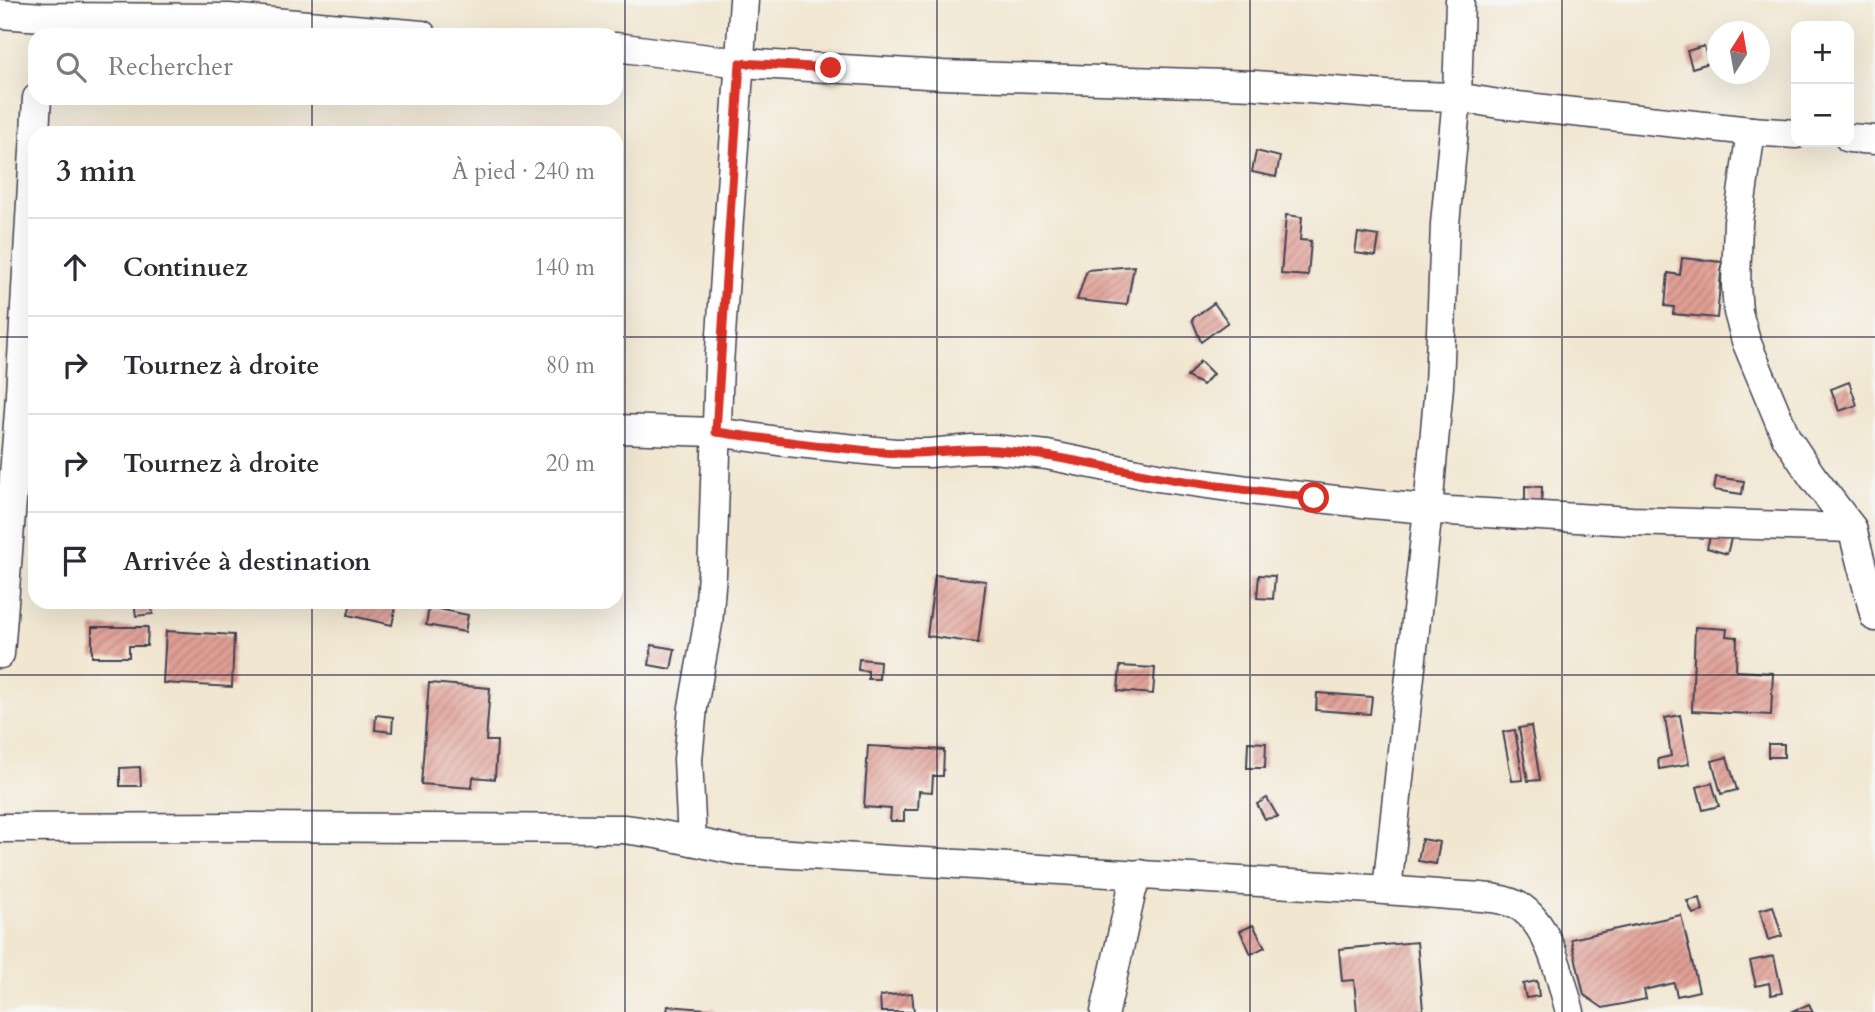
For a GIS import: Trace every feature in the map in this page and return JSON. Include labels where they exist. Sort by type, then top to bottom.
[{"type":"street","points":[[692,841],[688,759],[693,707],[708,624],[712,574],[716,432],[744,0]]},
{"type":"street","points":[[1387,890],[1439,386],[1445,224],[1457,97],[1460,0]]},
{"type":"street","points":[[0,14],[42,17],[229,18],[343,28]]},
{"type":"street","points":[[623,48],[740,63],[943,75],[1255,85],[1387,95],[1457,97],[1522,107],[1791,134]]},
{"type":"street","points":[[35,126],[37,105]]},
{"type":"street","points":[[1751,131],[1738,222],[1738,312],[1746,341],[1786,437],[1852,528],[1875,617]]},
{"type":"street","points":[[1854,138],[1875,140]]},
{"type":"street","points":[[0,654],[28,247]]},
{"type":"street","points":[[623,429],[716,432],[895,453],[972,449],[1007,451],[1047,455],[1157,477],[1249,490],[1428,509],[1633,521],[1852,528]]},
{"type":"street","points":[[0,828],[623,829],[652,832],[740,851],[1140,874],[1500,900],[1521,908],[1540,930],[1553,954],[1570,1012]]},
{"type":"street","points":[[1105,1012],[1132,890],[1140,874]]},
{"type":"building","points":[[1704,46],[1707,64],[1692,68],[1687,51]]},
{"type":"building","points":[[1256,151],[1280,157],[1276,177],[1252,172]]},
{"type":"building","points":[[1286,215],[1302,217],[1300,240],[1311,241],[1308,276],[1281,274]]},
{"type":"building","points":[[1358,233],[1379,236],[1376,256],[1355,253]]},
{"type":"building","points":[[1682,258],[1722,262],[1717,318],[1673,314],[1674,307],[1665,306],[1668,273],[1680,275]]},
{"type":"building","points":[[1134,266],[1127,305],[1077,300],[1087,270]]},
{"type":"building","points":[[1214,303],[1228,322],[1201,342],[1192,319]]},
{"type":"building","points":[[1200,361],[1213,374],[1203,385],[1187,377]]},
{"type":"building","points":[[1849,382],[1857,405],[1839,411],[1831,389]]},
{"type":"building","points":[[1716,477],[1744,481],[1742,494],[1714,490]]},
{"type":"building","points":[[1525,486],[1542,487],[1541,509],[1525,505]]},
{"type":"building","points":[[1712,529],[1732,535],[1727,554],[1707,548]]},
{"type":"building","points":[[935,575],[986,581],[978,643],[927,636]]},
{"type":"building","points":[[1259,575],[1275,576],[1273,599],[1257,598]]},
{"type":"building","points":[[135,609],[152,609],[153,614],[136,616]]},
{"type":"building","points":[[349,609],[395,609],[392,625],[348,615]]},
{"type":"building","points":[[429,609],[468,615],[465,632],[426,625]]},
{"type":"building","points":[[92,627],[148,627],[147,646],[129,646],[129,657],[92,657]]},
{"type":"building","points":[[1695,627],[1727,629],[1726,636],[1737,637],[1736,671],[1773,673],[1771,715],[1692,711]]},
{"type":"building","points":[[166,631],[234,635],[232,687],[163,683]]},
{"type":"building","points":[[652,645],[675,649],[671,669],[649,665]]},
{"type":"building","points":[[859,659],[880,661],[879,679],[868,679],[868,671],[858,670]]},
{"type":"building","points":[[1120,666],[1155,668],[1153,694],[1118,691]]},
{"type":"building","points":[[429,683],[490,688],[486,741],[497,741],[495,779],[473,777],[472,788],[421,784]]},
{"type":"building","points":[[1317,693],[1372,697],[1370,714],[1316,710]]},
{"type":"building","points":[[376,715],[393,717],[392,732],[375,730]]},
{"type":"building","points":[[1680,715],[1689,764],[1659,769],[1658,759],[1671,756],[1665,718]]},
{"type":"building","points":[[1531,726],[1540,780],[1528,781],[1519,728]]},
{"type":"building","points":[[1515,730],[1523,780],[1512,781],[1503,732]]},
{"type":"building","points":[[1248,742],[1266,743],[1265,768],[1247,768]]},
{"type":"building","points":[[1768,744],[1784,744],[1784,757],[1768,757]]},
{"type":"building","points":[[868,746],[944,750],[943,776],[933,776],[932,792],[919,791],[918,810],[904,810],[904,821],[890,821],[891,809],[864,807]]},
{"type":"building","points":[[1727,757],[1737,790],[1721,794],[1712,761]]},
{"type":"building","points":[[140,767],[141,786],[120,786],[120,768]]},
{"type":"building","points":[[1712,783],[1719,806],[1703,810],[1697,787]]},
{"type":"building","points":[[1267,798],[1278,817],[1265,819],[1257,804]]},
{"type":"building","points":[[1422,839],[1440,842],[1436,864],[1418,861]]},
{"type":"building","points":[[1700,898],[1703,911],[1693,914],[1687,901]]},
{"type":"building","points":[[1773,906],[1782,936],[1768,940],[1760,910]]},
{"type":"building","points":[[1681,915],[1699,991],[1677,996],[1674,983],[1644,990],[1646,999],[1603,1008],[1584,995],[1571,939]]},
{"type":"building","points":[[1253,925],[1265,947],[1251,954],[1240,931]]},
{"type":"building","points":[[1417,942],[1423,1010],[1357,1012],[1354,980],[1342,981],[1339,949]]},
{"type":"building","points":[[1774,956],[1782,993],[1771,995],[1769,983],[1756,986],[1750,961]]},
{"type":"building","points":[[1537,981],[1539,996],[1526,998],[1523,984]]},
{"type":"building","points":[[912,993],[914,1012],[881,1012],[880,996]]},
{"type":"building","points":[[1809,1004],[1813,1012],[1791,1012]]},
{"type":"building","points":[[668,1006],[716,1010],[716,1012],[667,1012]]},
{"type":"route","points":[[831,68],[740,63],[716,432],[895,453],[994,449],[1047,455],[1157,477],[1314,498]]}]
